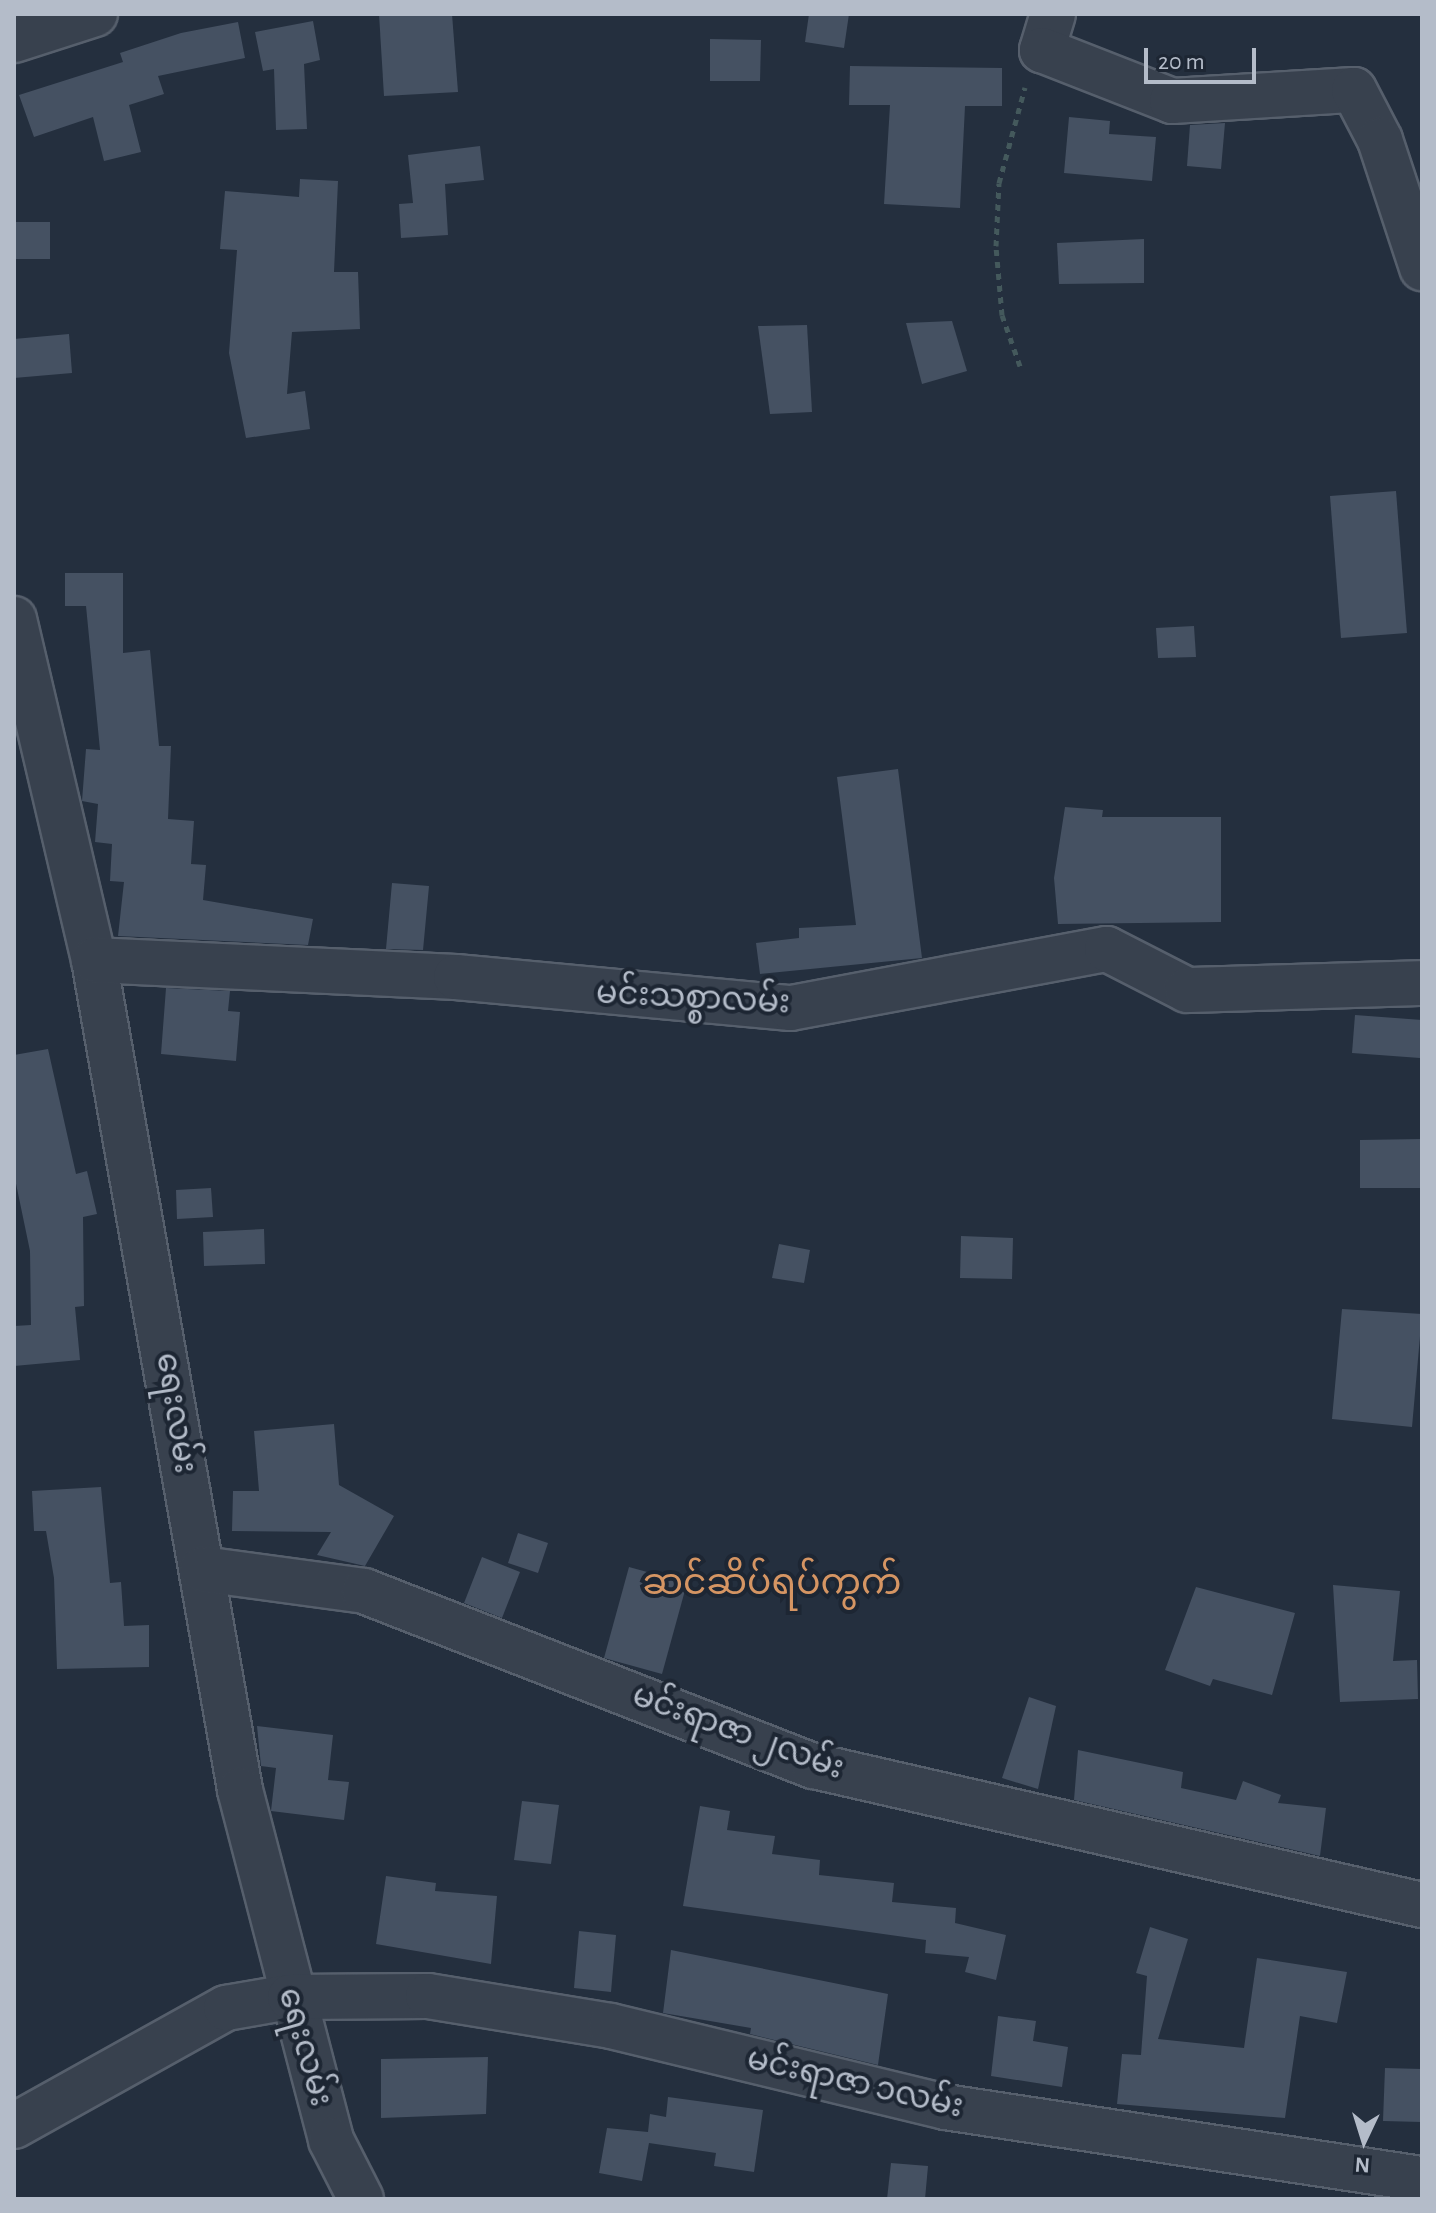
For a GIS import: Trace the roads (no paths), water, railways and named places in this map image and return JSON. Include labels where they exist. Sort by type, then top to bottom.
[{"type":"street","points":[[14,40],[95,14]]},
{"type":"street","points":[[1047,32],[1172,101],[1354,90],[1380,140],[1422,268]]},
{"type":"street","name":"ရေးလမ်း","points":[[14,619],[94,960],[240,1790],[290,1997],[331,2140],[361,2199]]},
{"type":"street","name":"မင်းသစ္စာလမ်း","points":[[94,960],[456,977],[791,1008],[1107,949],[1187,990],[1422,983]]},
{"type":"street","name":"မင်းရာဇာ ၂လမ်း","points":[[202,1569],[364,1591],[814,1766],[1422,1905]]},
{"type":"street","name":"မင်းရာဇာ ၁လမ်း","points":[[14,2126],[226,2008],[290,1997],[428,1996],[611,2026],[945,2107],[1422,2179]]},
{"type":"district","name":"ဆင်ဆိပ်ရပ်ကွက်","points":[[772,1584]]}]
